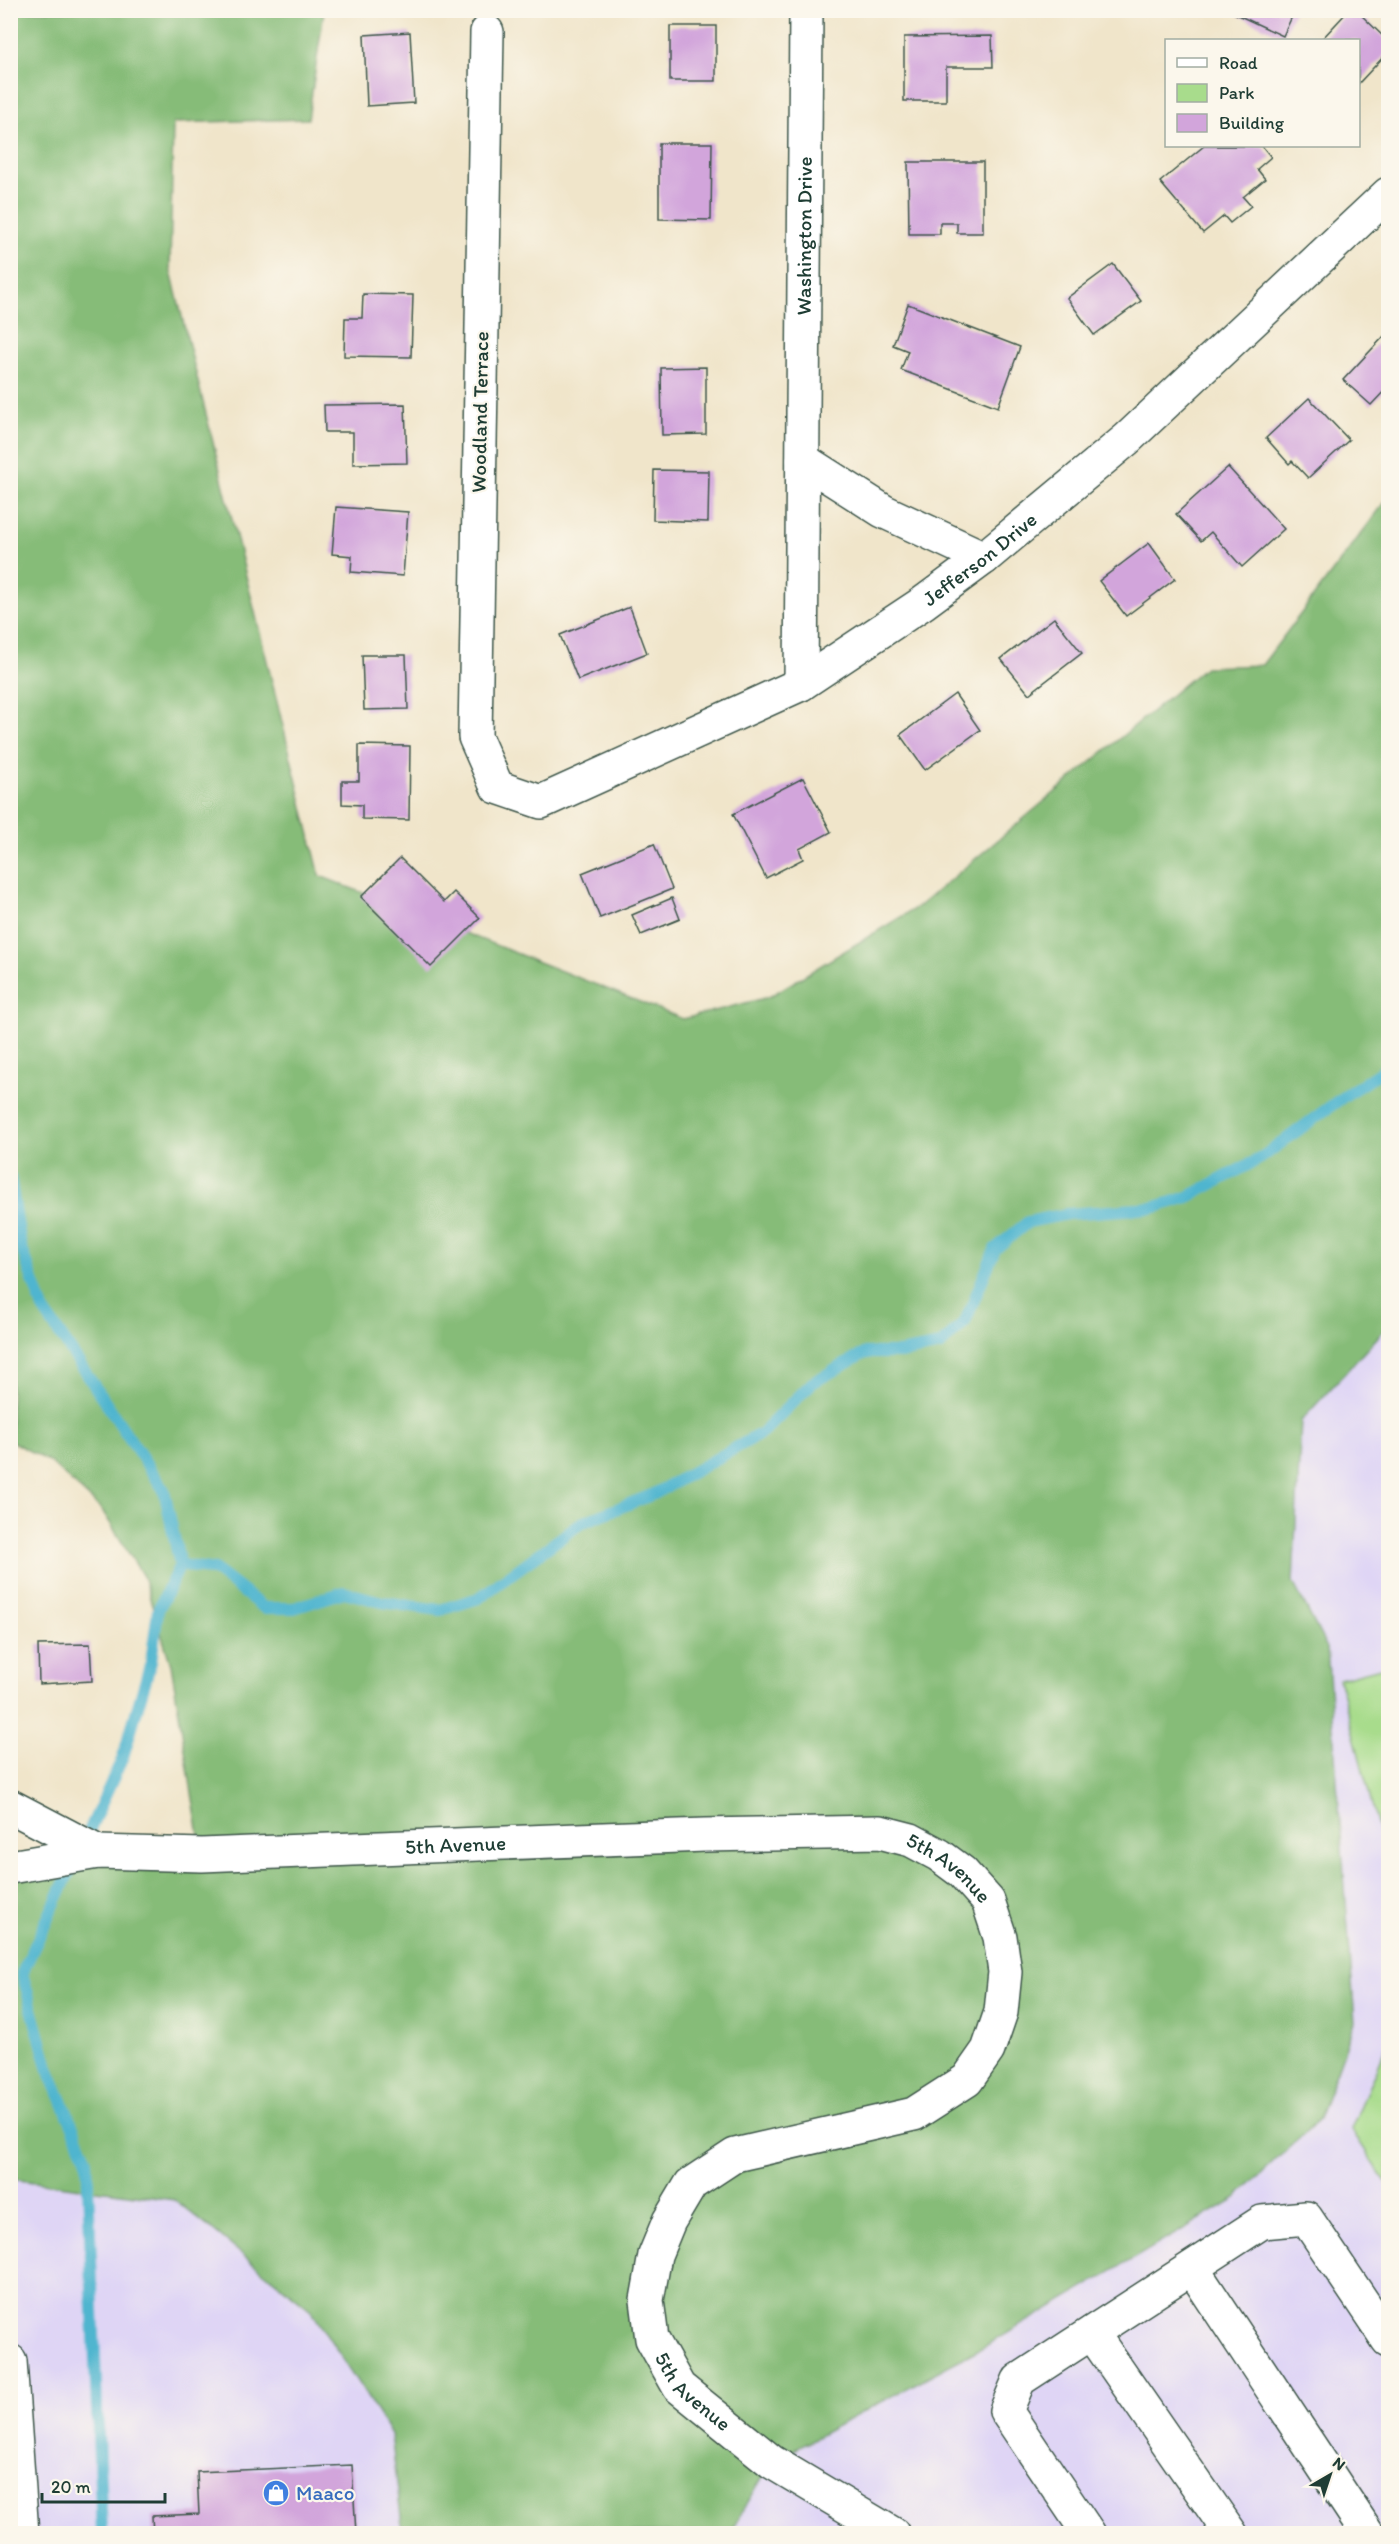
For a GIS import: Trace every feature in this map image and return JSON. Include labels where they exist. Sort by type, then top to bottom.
[{"type":"street","name":"Washington Drive","points":[[801,684],[806,10]]},
{"type":"street","name":"Woodland Terrace","points":[[487,32],[475,737],[497,787]]},
{"type":"street","name":"Jefferson Drive","points":[[497,787],[541,802],[801,684],[923,603],[984,558],[1127,439],[1389,194]]},
{"type":"street","points":[[803,460],[883,511],[984,558]]},
{"type":"street","points":[[10,1806],[98,1852]]},
{"type":"street","name":"5th Avenue","points":[[10,1867],[98,1852],[202,1855],[705,1834],[880,1832],[911,1840],[939,1855],[962,1872],[988,1901],[1000,1938],[1005,1972],[1001,2012],[988,2050],[967,2080],[914,2114],[790,2141],[735,2156],[691,2184],[669,2221],[655,2255],[646,2300],[652,2339],[679,2387],[772,2462],[893,2534]]},
{"type":"street","points":[[1089,2534],[1006,2411],[1019,2380],[1262,2222],[1306,2218],[1389,2340]]},
{"type":"street","points":[[1192,2268],[1368,2534]]},
{"type":"street","points":[[1092,2333],[1231,2534]]},
{"type":"street","points":[[10,2361],[22,2534]]},
{"type":"shaded area","points":[[1388,1326],[1388,2533],[730,2534],[772,2462],[996,2340],[1236,2198],[1319,2119],[1327,1648],[1293,1582],[1301,1421]]},
{"type":"shaded area","points":[[10,2179],[175,2200],[311,2310],[391,2434],[403,2533],[22,2533],[10,2361]]},
{"type":"green space","points":[[11,11],[324,11],[308,119],[173,123],[170,268],[320,876],[683,1019],[769,997],[919,906],[1205,667],[1262,665],[1388,498],[1388,1326],[1301,1421],[1293,1582],[1327,1648],[1355,2022],[1319,2119],[1236,2198],[996,2340],[772,2461],[730,2533],[403,2533],[391,2434],[311,2310],[175,2200],[11,2179],[11,1867],[202,1854],[171,1665],[143,1576],[102,1510],[50,1462],[11,1441]]},
{"type":"green space","points":[[1388,1666],[1388,1866],[1339,1679]]},
{"type":"green space","points":[[1388,2041],[1388,2185],[1351,2129]]},
{"type":"building","points":[[1227,10],[1295,10],[1283,36]]},
{"type":"building","points":[[1349,10],[1356,10],[1388,41],[1388,52],[1360,82],[1360,39],[1322,39]]},
{"type":"building","points":[[670,26],[716,26],[716,81],[670,81]]},
{"type":"building","points":[[410,32],[414,103],[367,106],[364,35]]},
{"type":"building","points":[[992,36],[993,67],[946,67],[946,101],[904,101],[904,37]]},
{"type":"building","points":[[659,143],[712,143],[711,220],[659,219]]},
{"type":"building","points":[[1203,147],[1263,147],[1271,157],[1257,169],[1265,179],[1243,197],[1251,206],[1230,223],[1224,216],[1203,233],[1160,182]]},
{"type":"building","points":[[908,162],[983,162],[983,233],[957,233],[957,223],[940,223],[940,234],[909,234]]},
{"type":"building","points":[[1113,264],[1141,301],[1094,335],[1067,298]]},
{"type":"building","points":[[363,294],[413,295],[411,357],[344,356],[345,318],[362,318]]},
{"type":"building","points":[[908,304],[1020,347],[998,407],[901,370],[908,351],[893,345]]},
{"type":"building","points":[[1388,332],[1388,387],[1371,405],[1343,380]]},
{"type":"building","points":[[706,367],[706,434],[662,435],[661,368]]},
{"type":"building","points":[[1309,398],[1349,440],[1308,478],[1292,461],[1289,464],[1266,438]]},
{"type":"building","points":[[405,404],[407,463],[353,464],[353,432],[325,432],[324,405]]},
{"type":"building","points":[[1228,467],[1284,529],[1242,567],[1211,532],[1201,541],[1176,514]]},
{"type":"building","points":[[654,470],[709,471],[708,522],[653,520]]},
{"type":"building","points":[[336,507],[408,512],[403,576],[351,572],[352,556],[332,554]]},
{"type":"building","points":[[1149,543],[1175,579],[1126,616],[1099,581]]},
{"type":"building","points":[[630,607],[647,653],[578,680],[560,635]]},
{"type":"building","points":[[1054,618],[1082,653],[1029,694],[1001,659]]},
{"type":"building","points":[[362,655],[406,655],[408,709],[364,710]]},
{"type":"building","points":[[955,694],[980,730],[925,770],[900,735]]},
{"type":"building","points":[[359,745],[410,746],[409,820],[362,819],[362,805],[342,804],[342,781],[359,781]]},
{"type":"building","points":[[803,778],[831,832],[799,849],[803,859],[766,878],[733,814]]},
{"type":"building","points":[[654,844],[672,889],[600,918],[582,873]]},
{"type":"building","points":[[400,858],[444,902],[454,892],[480,918],[431,967],[361,897]]},
{"type":"building","points":[[672,898],[680,919],[641,935],[632,915]]},
{"type":"building","points":[[90,1644],[92,1681],[39,1684],[38,1645]]},
{"type":"building","name":"Maaco","points":[[352,2465],[356,2534],[153,2534],[152,2516],[199,2514],[197,2472]]},
{"type":"waterway","points":[[180,1565],[215,1570],[264,1608],[294,1608],[344,1592],[382,1602],[440,1610],[479,1598],[581,1523],[654,1494],[762,1433],[812,1383],[865,1353],[900,1353],[941,1345],[965,1322],[995,1249],[1028,1222],[1067,1214],[1152,1208],[1188,1197],[1261,1158],[1347,1094],[1388,1067]]},
{"type":"waterway","points":[[10,1177],[21,1246],[43,1309],[164,1490],[180,1565],[158,1610],[151,1662],[123,1757],[84,1842]]},
{"type":"waterway","points":[[75,1860],[22,1973],[49,2070],[87,2160],[102,2534]]},
{"type":"place","name":"Maaco","points":[[276,2493]]}]
